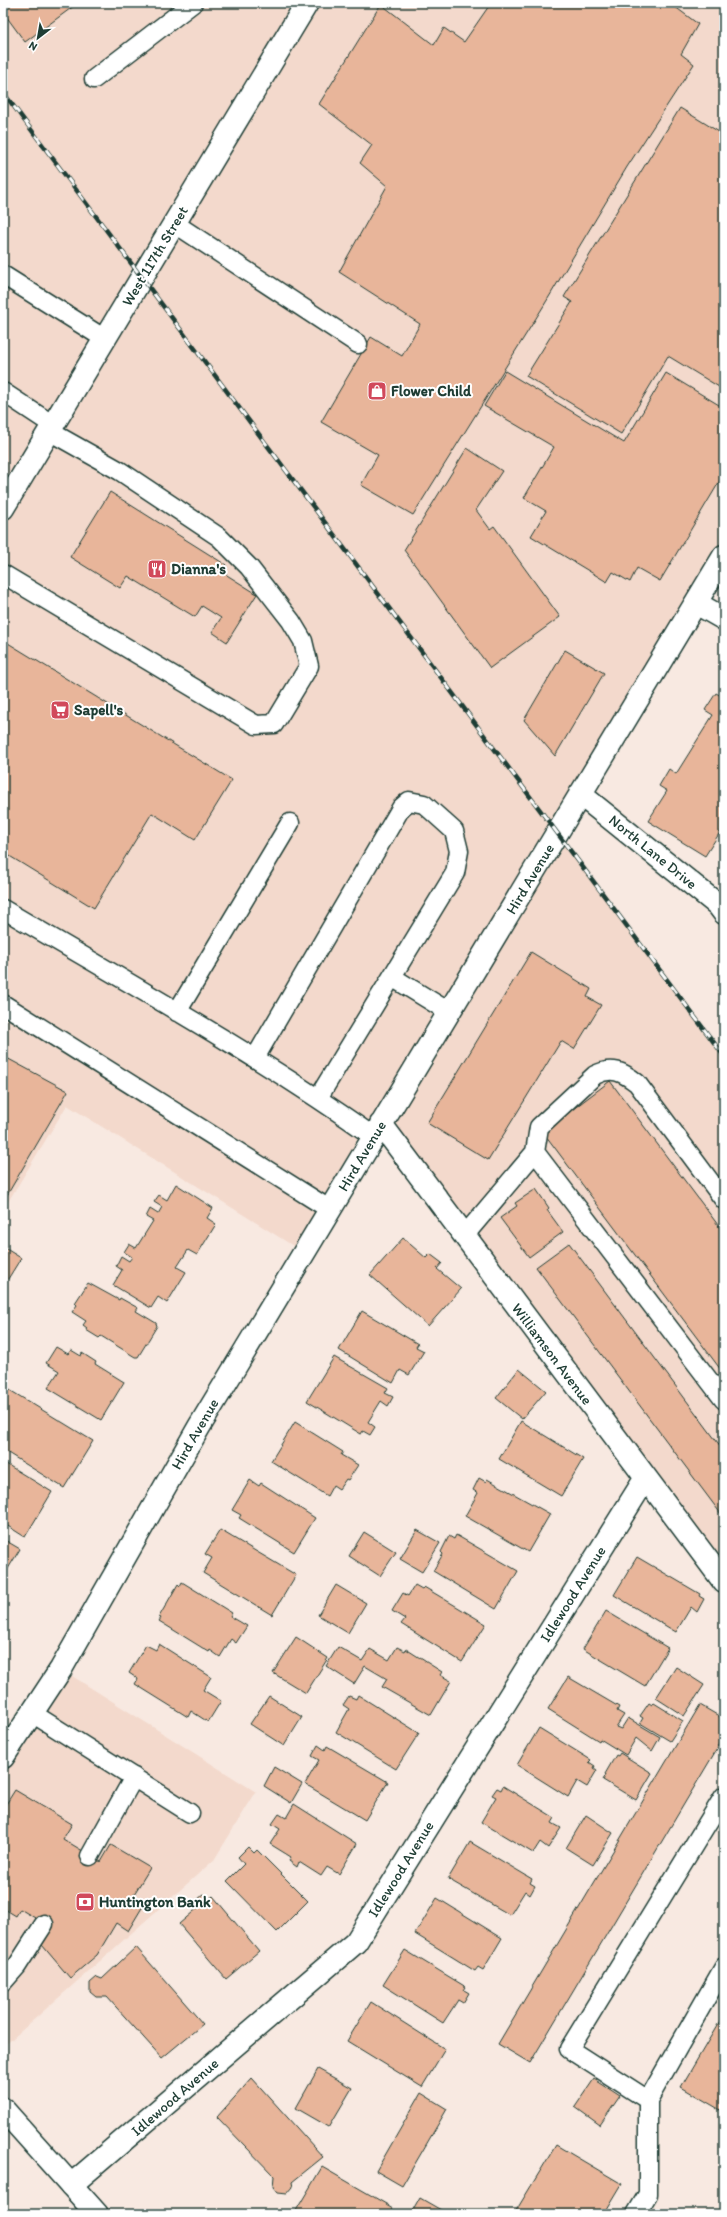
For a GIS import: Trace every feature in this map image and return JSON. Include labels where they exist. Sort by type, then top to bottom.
[{"type":"street","name":"West 117th Street","points":[[3,508],[307,3]]},
{"type":"street","name":"Hird Avenue","points":[[3,1757],[62,1669],[199,1427],[724,556]]},
{"type":"street","points":[[696,603],[724,619]]},
{"type":"street","name":"North Lane Drive","points":[[580,794],[718,905],[724,913]]},
{"type":"street","name":"Williamson Avenue","points":[[377,1130],[464,1236],[645,1479],[724,1582]]},
{"type":"street","name":"Idlewood Avenue","points":[[71,2185],[356,1942],[645,1479]]},
{"type":"street","points":[[3,2109],[97,2214]]},
{"type":"lane","points":[[94,79],[193,3]]},
{"type":"lane","points":[[174,223],[358,344]]},
{"type":"lane","points":[[3,275],[105,339]]},
{"type":"lane","points":[[3,392],[51,428],[120,471],[219,537],[249,567],[291,621],[303,641],[309,666],[274,724],[256,725],[3,574]]},
{"type":"lane","points":[[255,1058],[401,808],[409,801],[424,804],[454,831],[459,851],[455,873],[318,1098]]},
{"type":"lane","points":[[177,1012],[290,823]]},
{"type":"lane","points":[[3,910],[255,1058],[318,1098],[377,1130]]},
{"type":"lane","points":[[392,977],[449,1012]]},
{"type":"lane","points":[[3,1004],[329,1209]]},
{"type":"lane","points":[[464,1236],[535,1152],[539,1127],[595,1075],[604,1071],[614,1070],[626,1074],[637,1083],[724,1200]]},
{"type":"lane","points":[[535,1152],[724,1400]]},
{"type":"lane","points":[[32,1713],[190,1813]]},
{"type":"lane","points":[[90,1856],[134,1777]]},
{"type":"lane","points":[[648,2100],[569,2049],[724,1796]]},
{"type":"lane","points":[[3,1982],[17,1966],[44,1924]]},
{"type":"lane","points":[[636,2214],[648,2194],[648,2100],[724,1967]]},
{"type":"shaded area","points":[[3,3],[724,3],[724,588],[710,580],[558,832],[724,1056],[724,1582],[381,1125],[303,1252],[67,1105],[3,1210]]},
{"type":"shaded area","points":[[61,1669],[256,1792],[214,1860],[3,2047],[3,1757]]},
{"type":"building","points":[[3,3],[78,3],[25,42],[3,12]]},
{"type":"building","points":[[491,3],[670,3],[698,24],[681,54],[694,64],[627,167],[543,307],[413,515],[361,485],[378,455],[321,422],[371,337],[402,356],[420,324],[339,272],[387,186],[360,163],[372,145],[319,104],[381,4],[434,45],[444,28],[464,42]]},
{"type":"building","points":[[680,108],[724,135],[724,390],[668,356],[621,434],[526,376],[572,302],[564,297]]},
{"type":"building","points":[[505,371],[624,443],[666,373],[724,408],[724,474],[660,581],[637,568],[630,582],[613,572],[607,582],[531,536],[546,511],[524,498],[554,447],[484,406]]},
{"type":"building","points":[[467,448],[502,471],[476,510],[490,529],[494,526],[560,617],[490,668],[404,550]]},
{"type":"building","name":"Dianna's","points":[[110,492],[226,565],[222,572],[257,594],[227,642],[212,632],[221,618],[202,606],[195,617],[128,576],[120,588],[70,557]]},
{"type":"building","name":"Sapell's","points":[[3,640],[232,780],[195,840],[152,813],[94,908],[3,852]]},
{"type":"building","points":[[565,650],[604,673],[555,756],[524,720]]},
{"type":"building","points":[[716,693],[723,697],[724,696],[724,826],[705,856],[648,821],[667,791],[659,786],[669,769],[676,774],[713,715],[705,710]]},
{"type":"building","points":[[531,952],[591,989],[587,997],[601,1005],[574,1049],[561,1041],[488,1160],[427,1123]]},
{"type":"building","points":[[3,1056],[68,1091],[3,1202]]},
{"type":"building","points":[[610,1081],[724,1233],[724,1374],[543,1132]]},
{"type":"building","points":[[176,1184],[213,1208],[207,1218],[216,1224],[197,1255],[188,1250],[177,1267],[186,1272],[167,1303],[158,1297],[151,1308],[113,1285],[122,1270],[116,1266],[121,1256],[129,1261],[132,1257],[124,1252],[129,1244],[136,1248],[153,1221],[146,1217],[150,1209],[158,1214],[162,1207],[154,1202],[159,1195],[167,1200]]},
{"type":"building","points":[[536,1189],[549,1208],[547,1210],[563,1232],[529,1257],[500,1218],[517,1206],[515,1203]]},
{"type":"building","points":[[403,1238],[426,1258],[430,1254],[442,1263],[437,1269],[461,1289],[428,1326],[370,1275]]},
{"type":"building","points":[[569,1243],[724,1451],[724,1518],[536,1267]]},
{"type":"building","points":[[3,1247],[21,1258],[3,1287]]},
{"type":"building","points":[[88,1283],[119,1300],[120,1298],[138,1308],[136,1311],[156,1323],[157,1326],[138,1357],[135,1357],[101,1336],[99,1338],[86,1330],[87,1328],[83,1325],[86,1321],[72,1312],[77,1305],[75,1303]]},
{"type":"building","points":[[362,1311],[418,1344],[416,1347],[424,1351],[409,1375],[400,1370],[393,1383],[339,1350]]},
{"type":"building","points":[[56,1347],[68,1354],[71,1350],[81,1356],[82,1353],[96,1362],[95,1364],[124,1382],[101,1420],[48,1388],[59,1371],[46,1363]]},
{"type":"building","points":[[334,1357],[388,1388],[385,1393],[393,1397],[388,1406],[381,1401],[368,1422],[375,1427],[370,1435],[363,1431],[361,1434],[307,1401]]},
{"type":"building","points":[[519,1369],[546,1391],[522,1419],[496,1398]]},
{"type":"building","points":[[3,1386],[93,1441],[64,1488],[3,1450]]},
{"type":"building","points":[[521,1421],[583,1459],[561,1496],[499,1459]]},
{"type":"building","points":[[295,1422],[343,1452],[341,1455],[358,1465],[348,1480],[346,1479],[339,1489],[333,1485],[327,1496],[271,1461]]},
{"type":"building","points":[[3,1462],[52,1492],[25,1537],[3,1523]]},
{"type":"building","points":[[479,1478],[486,1482],[487,1479],[550,1514],[528,1552],[465,1516],[478,1493],[473,1490]]},
{"type":"building","points":[[250,1480],[259,1486],[261,1483],[315,1518],[294,1552],[239,1518],[241,1515],[232,1510]]},
{"type":"building","points":[[220,1530],[296,1575],[272,1615],[203,1573],[212,1558],[205,1554]]},
{"type":"building","points":[[417,1530],[440,1543],[422,1572],[400,1559]]},
{"type":"building","points":[[364,1532],[396,1552],[380,1576],[349,1556]]},
{"type":"building","points":[[456,1535],[518,1571],[496,1609],[433,1571],[443,1554],[441,1552],[449,1536],[454,1539]]},
{"type":"building","points":[[3,1539],[20,1549],[3,1577]]},
{"type":"building","points":[[637,1557],[700,1594],[699,1596],[704,1599],[697,1612],[691,1607],[676,1632],[614,1595]]},
{"type":"building","points":[[182,1582],[232,1613],[230,1616],[247,1626],[236,1643],[231,1639],[220,1657],[210,1650],[209,1652],[159,1621],[161,1618],[159,1617],[178,1584],[180,1586]]},
{"type":"building","points":[[336,1585],[366,1603],[348,1633],[318,1615]]},
{"type":"building","points":[[415,1585],[422,1589],[424,1587],[486,1624],[462,1662],[401,1624],[405,1619],[392,1611],[403,1593],[408,1596]]},
{"type":"building","points":[[606,1611],[668,1648],[645,1686],[583,1649]]},
{"type":"building","points":[[296,1637],[328,1658],[306,1693],[273,1673]]},
{"type":"building","points":[[159,1644],[211,1677],[203,1690],[221,1701],[208,1722],[191,1711],[188,1717],[135,1684],[138,1679],[129,1673],[146,1645],[156,1650]]},
{"type":"building","points":[[338,1647],[362,1661],[370,1649],[389,1660],[397,1647],[405,1651],[406,1649],[442,1672],[440,1675],[451,1681],[431,1715],[382,1687],[387,1679],[365,1666],[354,1684],[326,1666]]},
{"type":"building","points":[[676,1667],[704,1685],[684,1716],[656,1698]]},
{"type":"building","points":[[568,1677],[619,1707],[617,1711],[624,1715],[616,1727],[621,1729],[628,1718],[660,1737],[652,1751],[636,1738],[626,1755],[600,1739],[599,1741],[548,1709]]},
{"type":"building","points":[[358,1695],[419,1733],[396,1769],[336,1732],[349,1709],[343,1705],[349,1696],[356,1699]]},
{"type":"building","points":[[269,1696],[302,1717],[284,1746],[250,1724]]},
{"type":"building","points":[[649,1703],[652,1705],[654,1703],[683,1721],[670,1741],[640,1723],[643,1718],[640,1716]]},
{"type":"building","points":[[700,1705],[724,1719],[724,1737],[530,2063],[498,2044]]},
{"type":"building","points":[[539,1728],[591,1760],[589,1762],[595,1766],[594,1768],[597,1770],[587,1787],[577,1781],[568,1797],[517,1765]]},
{"type":"building","points":[[318,1745],[325,1750],[327,1746],[388,1782],[365,1820],[305,1784],[319,1760],[312,1756]]},
{"type":"building","points":[[620,1753],[652,1773],[636,1800],[603,1780],[616,1755],[618,1756]]},
{"type":"building","points":[[274,1767],[302,1784],[291,1803],[264,1786]]},
{"type":"building","points":[[503,1786],[555,1818],[552,1823],[561,1828],[548,1848],[540,1842],[533,1853],[481,1822],[496,1797],[492,1795],[497,1788],[501,1790]]},
{"type":"building","points":[[15,1790],[72,1824],[63,1839],[101,1862],[111,1845],[150,1868],[131,1899],[143,1906],[128,1931],[116,1923],[97,1955],[70,1978],[42,1945],[52,1928],[20,1909],[16,1916],[3,1908],[6,1899],[3,1898],[3,1809]]},
{"type":"building","points":[[294,1804],[357,1844],[339,1874],[327,1867],[321,1876],[299,1862],[297,1867],[289,1861],[291,1857],[270,1844],[280,1829],[272,1824],[279,1814],[286,1818]]},
{"type":"building","points":[[586,1815],[613,1833],[593,1865],[566,1848]]},
{"type":"building","points":[[470,1842],[532,1879],[530,1883],[535,1886],[530,1895],[525,1891],[510,1915],[448,1879]]},
{"type":"building","points":[[248,1847],[254,1853],[257,1850],[308,1901],[277,1932],[227,1881],[244,1864],[238,1857]]},
{"type":"building","points":[[204,1894],[209,1899],[213,1896],[259,1951],[226,1979],[179,1924],[200,1906],[197,1900]]},
{"type":"building","points":[[437,1898],[502,1938],[483,1970],[478,1967],[475,1971],[415,1934]]},
{"type":"building","points":[[136,1947],[203,2024],[162,2058],[107,1997],[96,1997],[90,1992],[90,1983],[97,1977],[102,1979]]},
{"type":"building","points":[[405,1950],[466,1987],[464,1990],[469,1993],[463,2003],[458,2000],[443,2023],[383,1985]]},
{"type":"building","points":[[371,2002],[445,2049],[422,2087],[347,2041]]},
{"type":"building","points":[[724,2014],[724,2112],[681,2087]]},
{"type":"building","points":[[318,2069],[352,2088],[329,2127],[296,2108]]},
{"type":"building","points":[[252,2078],[323,2157],[292,2182],[293,2187],[287,2194],[278,2193],[273,2187],[274,2176],[217,2117]]},
{"type":"building","points":[[594,2079],[620,2096],[600,2125],[575,2107]]},
{"type":"building","points":[[421,2093],[447,2109],[402,2186],[376,2171]]},
{"type":"building","points":[[556,2145],[622,2184],[604,2214],[514,2214]]},
{"type":"building","points":[[322,2167],[393,2208],[389,2214],[294,2214]]},
{"type":"building","points":[[420,2198],[448,2214],[411,2214]]},
{"type":"railway","points":[[3,92],[724,1056]]},
{"type":"place","name":"Flower Child","points":[[377,391]]},
{"type":"place","name":"Dianna's","points":[[157,569]]},
{"type":"place","name":"Sapell's","points":[[60,710]]},
{"type":"place","name":"Huntington Bank","points":[[85,1902]]}]
